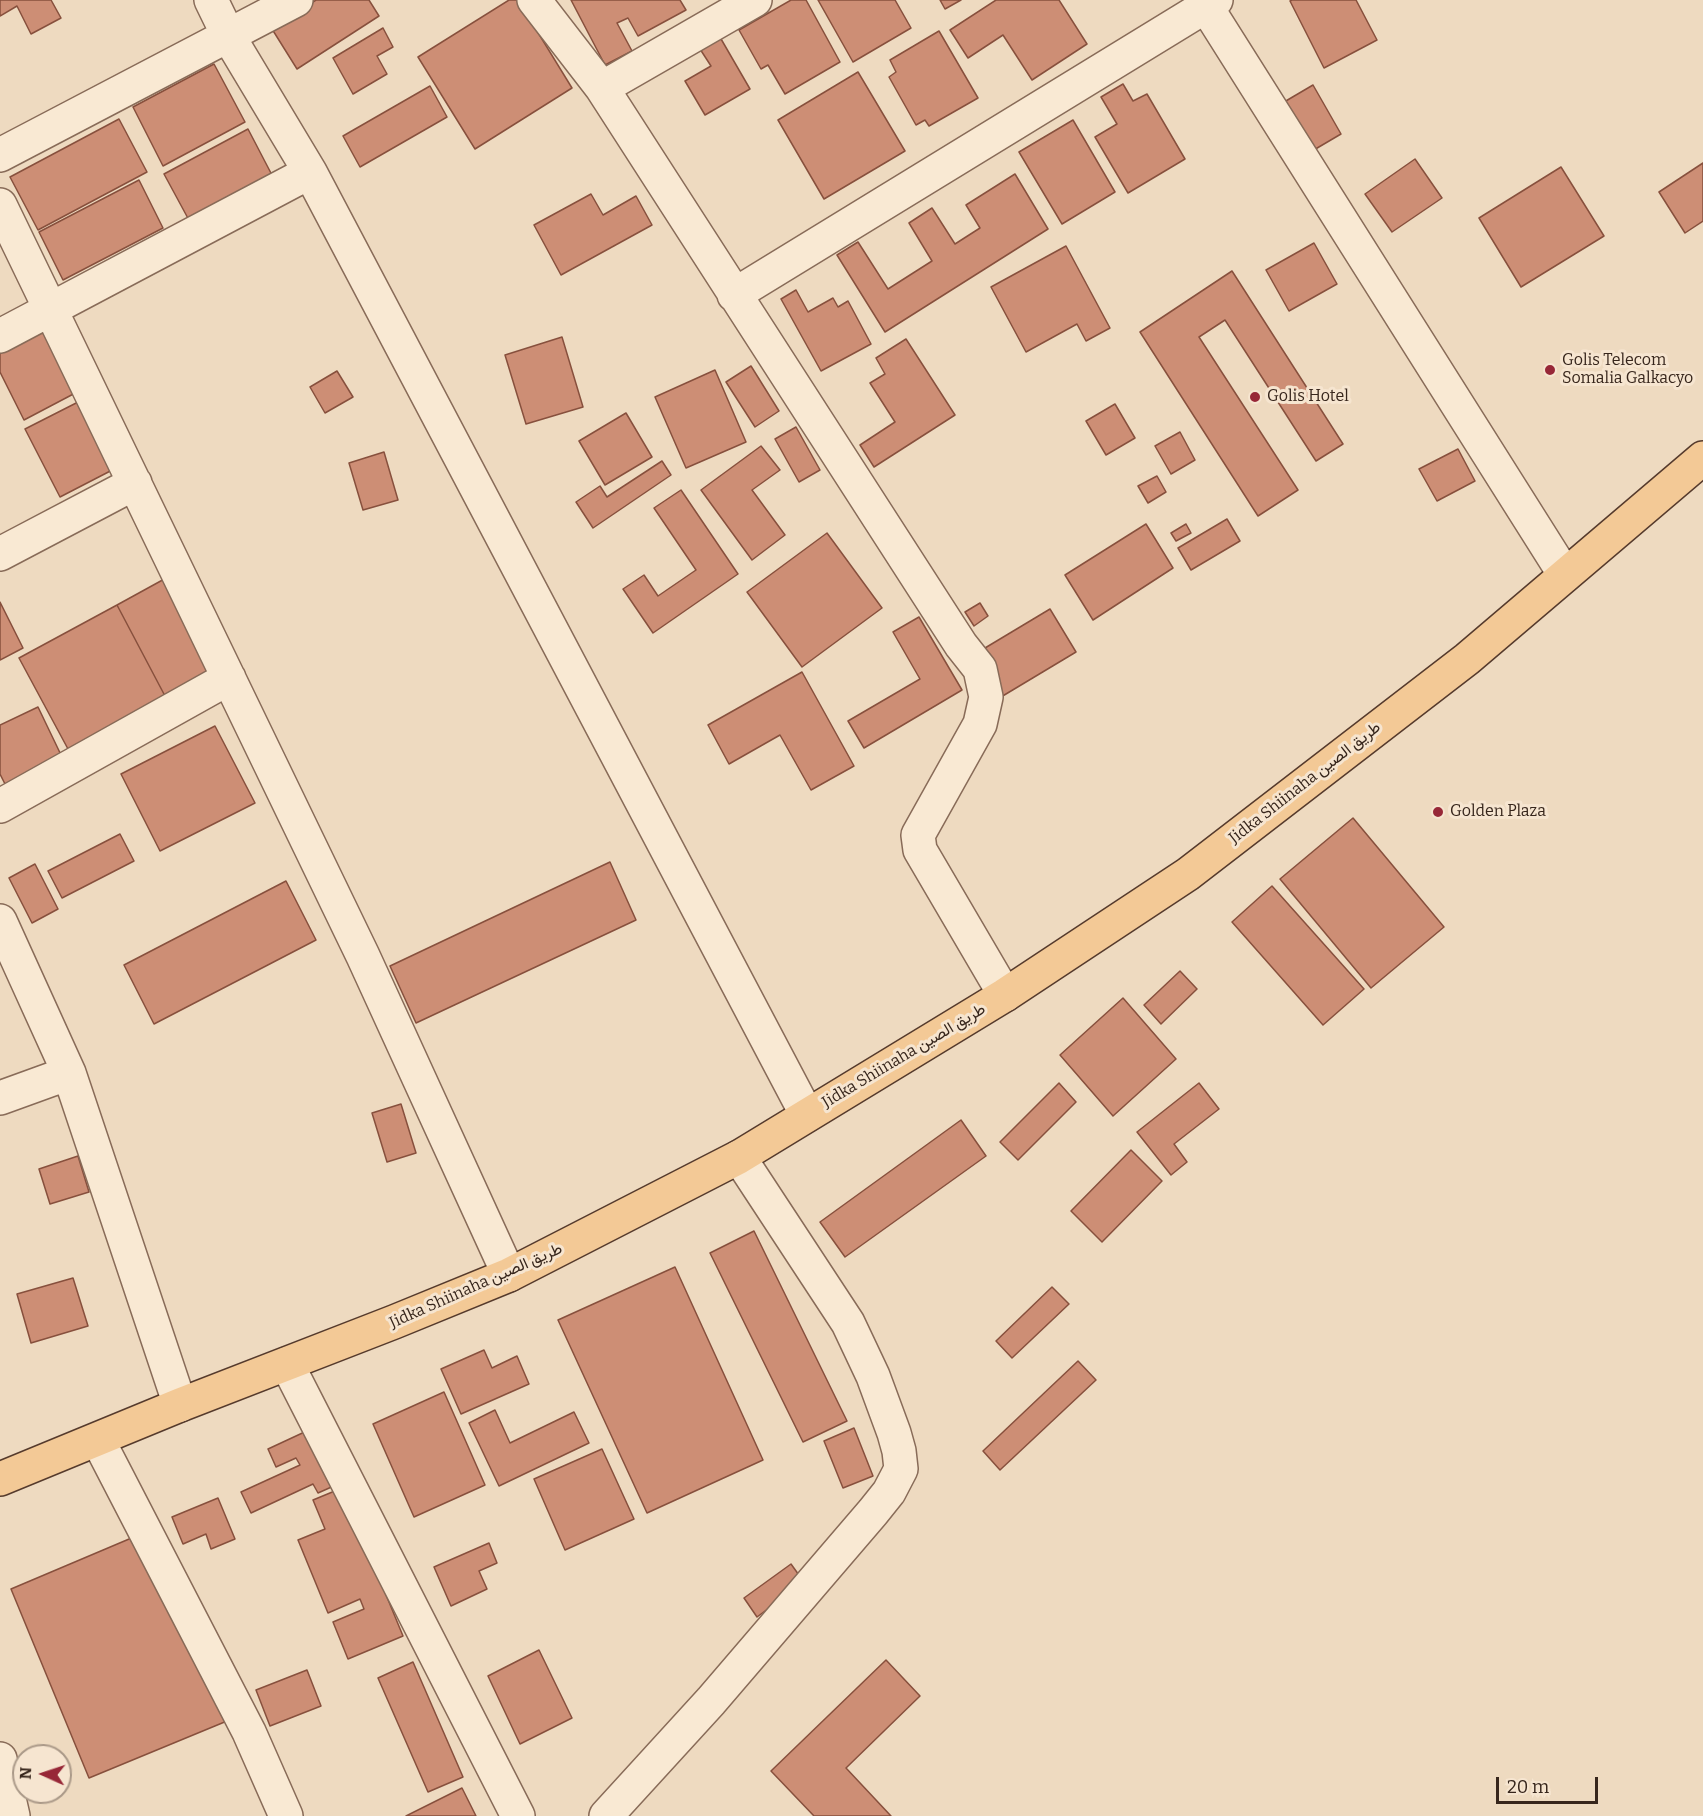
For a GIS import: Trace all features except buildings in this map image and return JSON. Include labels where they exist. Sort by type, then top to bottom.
[{"type":"main road","name":"Jidka Shiinaha طريق الصين","points":[[0,1479],[508,1275],[739,1157],[1005,994],[1188,874],[1467,659],[1703,458]]},
{"type":"street","points":[[211,0],[229,37],[310,172],[807,1115]]},
{"type":"street","points":[[0,155],[297,0]]},
{"type":"street","points":[[534,0],[602,88],[961,645],[980,669],[986,697],[980,724],[918,835],[920,850],[1005,994]]},
{"type":"street","points":[[602,88],[755,0]]},
{"type":"street","points":[[734,295],[1208,2],[1565,575]]},
{"type":"street","points":[[0,336],[310,172]]},
{"type":"street","points":[[0,205],[363,956],[508,1275]]},
{"type":"street","points":[[0,555],[135,483]]},
{"type":"street","points":[[0,806],[229,678]]},
{"type":"street","points":[[0,921],[69,1073],[180,1405]]},
{"type":"street","points":[[0,1098],[69,1073]]},
{"type":"street","points":[[606,1816],[711,1701],[873,1512],[889,1492],[901,1469],[894,1432],[873,1376],[848,1323],[739,1157]]},
{"type":"street","points":[[287,1364],[518,1816]]},
{"type":"street","points":[[98,1440],[249,1732],[286,1816]]},
{"type":"street","points":[[0,1759],[13,1816]]},
{"type":"place","name":"Golis Telecom Somalia Galkacyo","points":[[1550,370]]},
{"type":"place","name":"Golis Hotel","points":[[1255,397]]},
{"type":"place","name":"Golden Plaza","points":[[1438,812]]}]
